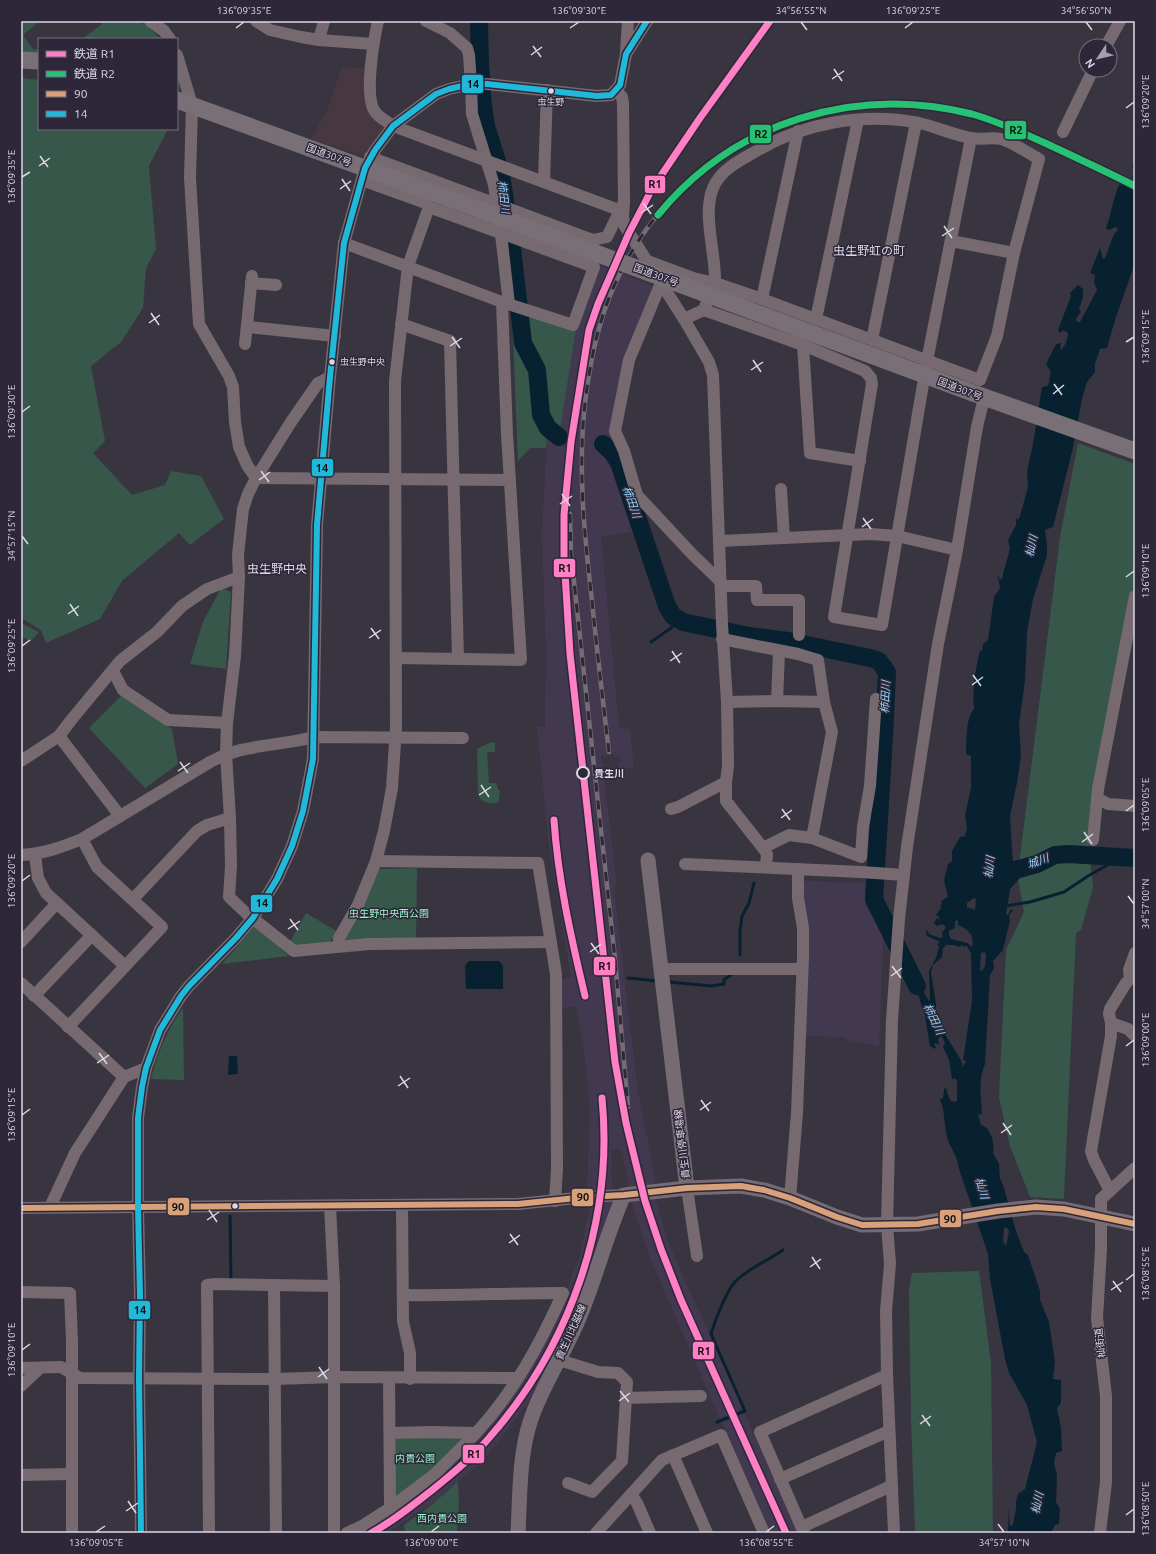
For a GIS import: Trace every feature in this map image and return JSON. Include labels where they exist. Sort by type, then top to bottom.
[{"type":"highway","points":[[21,60],[38,61]]},
{"type":"highway","name":"国道307号","points":[[184,103],[366,168],[985,398],[1135,451]]},
{"type":"main road","name":"貴生川停車場線","points":[[648,860],[687,1188],[741,1186],[764,1190],[790,1198],[837,1218],[862,1225],[934,1222],[1017,1208],[1036,1207],[1064,1209],[1135,1224]]},
{"type":"main road","points":[[624,1195],[687,1188]]},
{"type":"main road","name":"貴生川北脇線","points":[[518,1533],[522,1464],[530,1421],[579,1318],[613,1220],[624,1195]]},
{"type":"street","points":[[150,21],[164,31],[169,38]]},
{"type":"street","points":[[256,21],[270,30],[319,40],[372,44]]},
{"type":"street","points":[[319,40],[324,21]]},
{"type":"street","points":[[378,21],[372,44],[370,101],[375,112],[393,126],[506,168],[621,206]]},
{"type":"street","points":[[396,658],[521,660],[510,480],[507,304],[499,205],[488,161],[472,114],[473,84],[467,48],[450,33],[426,21]]},
{"type":"street","points":[[141,1533],[138,1118],[142,1087],[146,1068],[160,1030],[189,986],[236,938],[253,918],[277,879],[292,846],[303,811],[312,766],[314,737],[315,567],[317,525],[330,377],[344,243],[366,168],[393,126],[436,94],[449,89],[473,84],[487,84],[607,96],[616,90],[622,79],[626,54],[628,21]]},
{"type":"street","points":[[626,54],[647,21]]},
{"type":"street","points":[[1110,38],[1120,21]]},
{"type":"street","points":[[178,62],[184,103],[199,324],[229,376],[233,387],[235,422],[239,447],[246,465],[256,478]]},
{"type":"street","points":[[1063,132],[1089,78]]},
{"type":"street","points":[[544,181],[547,90]]},
{"type":"street","points":[[616,90],[622,97],[623,103],[621,206],[624,225],[684,319],[709,362],[712,375],[722,632],[727,702],[728,766],[726,801],[767,854],[766,867]]},
{"type":"street","points":[[647,261],[693,278],[715,283],[762,299],[980,380],[997,336],[1014,254],[1039,159],[1002,139],[971,138],[935,126],[884,119],[831,123],[798,131],[763,147],[734,164],[726,169],[716,182],[712,189],[709,212],[715,283],[704,310],[684,319]]},
{"type":"street","points":[[816,319],[858,120]]},
{"type":"street","points":[[872,340],[916,123]]},
{"type":"street","points":[[762,299],[798,131]]},
{"type":"street","points":[[704,310],[803,345],[865,371],[871,378],[872,384],[834,617],[882,625],[927,361],[971,138]]},
{"type":"street","points":[[366,168],[499,205],[593,240],[607,236],[621,206]]},
{"type":"street","points":[[344,243],[507,304],[574,325],[594,267],[429,207],[426,203],[366,168]]},
{"type":"street","points":[[339,946],[339,938],[358,905],[376,861],[389,810],[393,781],[396,738],[395,381],[408,266],[429,207]]},
{"type":"street","points":[[950,241],[1014,254]]},
{"type":"street","points":[[245,344],[252,279],[276,285]]},
{"type":"street","points":[[661,283],[629,360],[615,431],[624,451],[637,495],[721,584],[756,586],[757,600],[799,600],[799,635]]},
{"type":"street","points":[[401,324],[450,341],[458,659]]},
{"type":"street","points":[[248,327],[335,336]]},
{"type":"street","points":[[803,345],[810,453],[860,461]]},
{"type":"street","points":[[330,377],[318,383],[291,422],[256,478],[243,509],[238,555],[239,577],[235,656],[227,722],[226,754],[231,866],[229,897],[294,951],[368,944],[551,942]]},
{"type":"street","points":[[894,1533],[889,1431],[886,1311],[893,1224],[892,1020],[899,919],[904,875],[938,644],[957,550],[977,427],[985,398]]},
{"type":"street","points":[[256,478],[510,480]]},
{"type":"street","points":[[781,490],[784,538]]},
{"type":"street","points":[[719,541],[871,534],[897,536],[957,550]]},
{"type":"street","points":[[21,762],[59,736],[71,719],[120,661],[156,632],[191,598],[208,589],[239,577]]},
{"type":"street","points":[[1093,840],[1098,798],[1135,596]]},
{"type":"street","points":[[722,632],[779,651],[798,654],[818,660],[824,702],[832,732],[812,838]]},
{"type":"street","points":[[776,701],[779,651]]},
{"type":"street","points":[[112,671],[123,690],[168,720],[227,722]]},
{"type":"street","points":[[763,848],[788,836],[812,838],[861,857],[863,827],[870,786],[876,699]]},
{"type":"street","points":[[727,702],[824,702]]},
{"type":"street","points":[[59,736],[120,816]]},
{"type":"street","points":[[21,855],[35,855],[60,848],[82,839],[196,770],[226,754],[245,749],[300,741],[314,737],[463,738]]},
{"type":"street","points":[[671,808],[678,807],[726,782]]},
{"type":"street","points":[[1098,798],[1108,804],[1135,806]]},
{"type":"street","points":[[133,899],[197,832],[207,825],[230,818]]},
{"type":"street","points":[[68,1027],[162,927],[97,867],[82,839]]},
{"type":"street","points":[[35,855],[38,878],[41,886],[57,903],[125,966]]},
{"type":"street","points":[[376,861],[538,863],[556,974],[555,1201]]},
{"type":"street","points":[[685,864],[904,875]]},
{"type":"street","points":[[790,1198],[797,1113],[803,928],[798,898],[798,869]]},
{"type":"street","points":[[21,942],[57,903]]},
{"type":"street","points":[[34,996],[92,935]]},
{"type":"street","points":[[1110,1191],[1094,1160],[1091,1150],[1111,1036],[1110,1009],[1130,979],[1129,970],[1135,953]]},
{"type":"street","points":[[660,969],[802,969]]},
{"type":"street","points":[[21,983],[124,1077]]},
{"type":"street","points":[[1111,1023],[1128,1030],[1135,1036]]},
{"type":"street","points":[[50,1207],[76,1153],[124,1077],[146,1068]]},
{"type":"street","name":"杣街道","points":[[1100,1533],[1106,1482],[1106,1396],[1097,1318],[1101,1250],[1101,1199],[1135,1168]]},
{"type":"street","points":[[687,1188],[697,1256]]},
{"type":"street","points":[[21,1208],[518,1204],[624,1195]]},
{"type":"street","points":[[402,1205],[403,1321],[410,1353],[410,1379]]},
{"type":"street","points":[[330,1206],[334,1286],[334,1533]]},
{"type":"street","points":[[209,1533],[207,1285],[334,1286]]},
{"type":"street","points":[[274,1285],[276,1533]]},
{"type":"street","points":[[21,1292],[70,1293],[72,1342],[72,1533]]},
{"type":"street","points":[[347,1533],[362,1526],[390,1508],[434,1474],[476,1433],[506,1397],[518,1378],[538,1345],[563,1293],[507,1293],[446,1296],[403,1295]]},
{"type":"street","points":[[559,1360],[598,1372],[618,1373],[627,1382],[622,1461],[592,1492],[568,1483]]},
{"type":"street","points":[[21,1368],[61,1367],[80,1378],[518,1378]]},
{"type":"street","points":[[21,1386],[40,1368]]},
{"type":"street","points":[[887,1375],[760,1432],[803,1530],[891,1486]]},
{"type":"street","points":[[389,1378],[390,1508]]},
{"type":"street","points":[[626,1398],[701,1396]]},
{"type":"street","points":[[780,1479],[889,1431]]},
{"type":"street","points":[[390,1433],[476,1433]]},
{"type":"street","points":[[596,1533],[662,1460],[721,1435],[764,1533]]},
{"type":"street","points":[[673,1455],[707,1533]]},
{"type":"street","points":[[21,1475],[71,1474]]},
{"type":"street","points":[[631,1494],[650,1533]]},
{"type":"shaded area","points":[[342,67],[366,68],[366,105],[386,127],[365,157],[311,139],[328,109]]},
{"type":"shaded area","points":[[599,265],[654,286],[625,354],[618,450],[604,435],[602,448],[607,451],[611,458],[633,532],[601,536],[619,728],[630,729],[634,768],[618,769],[618,763],[621,762],[620,757],[614,757],[614,754],[601,756],[610,825],[616,881],[614,888],[637,1085],[656,1184],[629,1187],[621,1150],[611,1149],[612,1190],[587,1191],[590,1107],[583,1041],[576,1006],[560,1008],[561,980],[571,977],[549,845],[537,727],[545,727],[546,648],[542,537],[547,434],[560,430],[576,329]]},
{"type":"shaded area","points":[[803,881],[866,883],[865,905],[883,937],[879,1046],[847,1040],[844,1037],[803,1036]]},
{"type":"shaded area","points":[[655,1197],[668,1241],[680,1270],[743,1408],[720,1419],[652,1262],[630,1199]]},
{"type":"shaded area","points":[[591,1200],[613,1200],[585,1295],[537,1390],[489,1453],[477,1466],[431,1504],[388,1533],[357,1533],[477,1436],[563,1298],[579,1259]]},
{"type":"shaded area","points":[[739,1414],[745,1414],[798,1533],[771,1533],[722,1422]]},
{"type":"green space","points":[[21,21],[40,21],[23,35],[33,49],[38,50],[38,54],[21,54]]},
{"type":"green space","points":[[101,21],[138,21],[147,26],[160,38],[83,38],[102,24]]},
{"type":"green space","points":[[21,78],[38,80],[38,130],[167,130],[149,166],[156,249],[146,268],[143,308],[121,342],[91,366],[105,441],[93,453],[132,495],[165,485],[171,471],[201,476],[224,519],[190,545],[179,533],[122,581],[100,619],[46,643],[41,630],[21,618]]},
{"type":"green space","points":[[512,311],[576,329],[560,430],[547,434],[546,448],[530,448],[518,461]]},
{"type":"green space","points":[[1078,443],[1135,464],[1135,578],[1120,654],[1088,840],[1093,887],[1081,930],[1076,933],[1064,1199],[1030,1197],[1010,1146],[999,1098],[1006,950],[1024,912],[1018,879],[1020,856],[1060,537]]},
{"type":"green space","points":[[221,588],[231,592],[226,669],[190,664],[203,622]]},
{"type":"green space","points":[[21,623],[39,632],[31,641],[21,637]]},
{"type":"green space","points":[[121,696],[172,729],[178,764],[145,788],[89,728]]},
{"type":"green space","points":[[491,742],[495,743],[495,752],[487,752],[489,783],[495,783],[498,790],[500,790],[499,800],[497,803],[488,803],[481,800],[478,793],[477,749]]},
{"type":"green space","name":"虫生野中央西公園","points":[[417,868],[416,940],[345,943],[342,939],[378,869]]},
{"type":"green space","points":[[306,913],[338,932],[330,942],[296,946],[289,944]]},
{"type":"green space","points":[[254,927],[258,927],[289,956],[222,964]]},
{"type":"green space","points":[[183,1008],[184,1080],[151,1079],[156,1060],[164,1042]]},
{"type":"green space","points":[[979,1271],[991,1363],[993,1533],[915,1533],[909,1290],[912,1273]]},
{"type":"green space","name":"内貴公園","points":[[398,1437],[460,1438],[461,1440],[441,1463],[394,1499],[394,1441]]},
{"type":"green space","name":"西内貴公園","points":[[458,1482],[459,1502],[457,1533],[405,1533],[404,1525],[430,1506]]},
{"type":"water","points":[[1135,160],[1135,172],[1132,167]]},
{"type":"water","points":[[1135,172],[1135,184],[1132,177]]},
{"type":"water","name":"杣川","points":[[1126,183],[1128,188],[1135,184],[1135,263],[1107,348],[1100,349],[1095,364],[1095,372],[1087,382],[1082,399],[1072,452],[1053,527],[1045,530],[1047,555],[1033,599],[1027,632],[1025,681],[1019,724],[1021,756],[1010,816],[1013,863],[1006,915],[1008,915],[1011,909],[1013,910],[1009,916],[1010,921],[1003,950],[993,961],[994,968],[990,975],[985,1064],[981,1076],[982,1114],[978,1115],[981,1125],[990,1132],[992,1136],[993,1153],[999,1164],[1000,1178],[1016,1231],[1024,1252],[1028,1255],[1040,1291],[1040,1300],[1049,1322],[1055,1362],[1053,1379],[1061,1380],[1061,1403],[1057,1408],[1061,1428],[1062,1451],[1056,1453],[1054,1463],[1057,1475],[1056,1502],[1060,1509],[1059,1524],[1055,1525],[1051,1533],[1008,1533],[1009,1509],[1010,1527],[1013,1524],[1018,1494],[1025,1489],[1037,1442],[1027,1405],[1009,1373],[990,1279],[988,1254],[957,1160],[947,1137],[943,1108],[940,1099],[943,1098],[944,1089],[946,1088],[950,1100],[954,1102],[957,1101],[957,1080],[954,1078],[952,1080],[949,1060],[943,1047],[945,1042],[941,1036],[938,1039],[938,1045],[936,1043],[934,1044],[936,1047],[934,1049],[930,1046],[924,1010],[906,970],[906,961],[929,1001],[929,971],[936,958],[939,947],[937,944],[940,942],[927,936],[926,933],[927,930],[929,934],[940,938],[943,937],[942,933],[946,927],[942,924],[937,926],[934,923],[937,918],[940,920],[936,915],[941,908],[941,901],[948,897],[944,880],[948,864],[952,861],[952,851],[960,837],[965,836],[967,829],[965,815],[971,788],[971,756],[966,754],[968,724],[974,709],[973,695],[975,673],[980,651],[982,651],[983,644],[988,640],[994,597],[1000,588],[998,576],[999,575],[999,579],[1002,579],[1010,549],[1008,540],[1016,525],[1016,518],[1018,520],[1020,516],[1028,487],[1027,471],[1042,387],[1048,386],[1051,372],[1046,364],[1056,344],[1061,343],[1060,350],[1066,343],[1068,333],[1063,330],[1060,333],[1058,330],[1071,296],[1070,293],[1078,285],[1083,289],[1083,298],[1079,309],[1081,312],[1076,319],[1077,322],[1080,322],[1097,290],[1094,282],[1095,275],[1090,273],[1100,248],[1103,259],[1105,258],[1114,234],[1118,230],[1116,227],[1109,230],[1106,229],[1119,185]],"holes":[[[974,898],[976,899],[975,910],[967,907],[967,903]],[[958,920],[958,925],[965,928],[972,936],[972,947],[967,943],[951,939],[949,930],[955,928],[955,921]],[[946,945],[960,947],[962,945],[964,947],[967,946],[971,953],[972,1001],[963,1060],[966,1061],[963,1067],[961,1060],[943,1031],[944,1029],[936,1010],[931,972],[933,965],[942,957],[943,949]],[[984,952],[986,954],[985,966],[982,971],[980,970],[981,953]],[[1006,1227],[1009,1231],[1006,1246],[1003,1241],[1004,1229]]]},
{"type":"water","points":[[469,961],[499,961],[503,966],[503,989],[466,989],[465,966]]},
{"type":"water","points":[[229,1056],[237,1056],[238,1074],[228,1075]]},
{"type":"waterway","name":"柿田川","points":[[479,21],[483,106],[486,126],[501,174],[512,248],[523,343],[537,370],[541,415],[548,428],[559,437]]},
{"type":"waterway","name":"柿田川","points":[[603,444],[612,452],[619,463],[667,606],[673,616],[683,622],[749,636],[788,641],[870,658],[879,661],[887,672],[874,899],[917,986]]},
{"type":"waterway","points":[[651,642],[671,628],[679,619]]},
{"type":"waterway","name":"城川","points":[[996,891],[1015,870],[1037,864],[1055,855],[1068,854],[1135,858]]},
{"type":"waterway","points":[[1006,906],[1030,902],[1064,892],[1088,876],[1120,858]]},
{"type":"waterway","points":[[740,955],[740,931],[742,916],[749,903],[754,883]]},
{"type":"waterway","points":[[867,889],[874,891]]},
{"type":"waterway","points":[[669,982],[711,986],[724,984],[724,980],[732,974]]},
{"type":"waterway","points":[[628,978],[658,981]]},
{"type":"waterway","points":[[230,1216],[231,1279]]},
{"type":"waterway","points":[[717,1422],[745,1411],[711,1334],[718,1315],[727,1294],[734,1283],[751,1269],[783,1250]]},
{"type":"railway","points":[[770,21],[700,118],[652,189],[629,233],[598,304],[589,330],[571,442],[564,515],[564,557],[570,654],[615,1062],[626,1123],[645,1201],[661,1249],[681,1300],[786,1533]]},
{"type":"railway","points":[[609,752],[584,524],[582,472],[583,421],[590,367],[596,338],[609,297],[639,240],[669,202],[704,169],[744,142],[788,122],[835,110],[883,104],[933,107],[986,119],[1037,138],[1135,186]]},
{"type":"railway","points":[[570,514],[571,554],[615,959],[628,1107]]},
{"type":"rail line","name":"R1","points":[[770,21],[700,118],[652,189],[629,233],[598,304],[589,330],[571,442],[564,515],[564,557],[570,654],[615,1062],[626,1123],[645,1201],[661,1249],[681,1300],[786,1533]]},
{"type":"rail line","name":"R2","points":[[658,215],[689,182],[723,155],[760,134],[800,118],[842,108],[884,104],[928,106],[972,114],[1000,123],[1135,186]]},
{"type":"rail line","name":"R1","points":[[554,820],[562,886],[585,996]]},
{"type":"rail line","name":"R1","points":[[371,1533],[394,1519],[417,1502],[476,1452],[518,1402],[543,1363],[564,1322],[580,1280],[593,1235],[601,1190],[604,1144],[602,1098]]},
{"type":"transit line","name":"14","points":[[141,1533],[138,1118],[142,1087],[146,1068],[160,1030],[189,986],[236,938],[253,918],[277,879],[292,846],[303,811],[313,759],[317,525],[330,377],[344,243],[365,168],[375,150],[393,126],[436,94],[449,89],[471,84],[487,84],[597,96],[611,95],[620,85],[626,54],[647,21]]},
{"type":"transit line","name":"90","points":[[21,1208],[518,1204],[687,1188],[741,1186],[764,1190],[790,1198],[837,1217],[862,1225],[918,1224],[998,1211],[1036,1207],[1064,1209],[1135,1224]]},
{"type":"place","name":"虫生野","points":[[551,91]]},
{"type":"place","name":"虫生野中央","points":[[332,362]]},
{"type":"place","name":"貴生川","points":[[583,773]]},
{"type":"district","name":"虫生野虹の町","points":[[869,250]]},
{"type":"district","name":"虫生野中央","points":[[277,568]]}]
